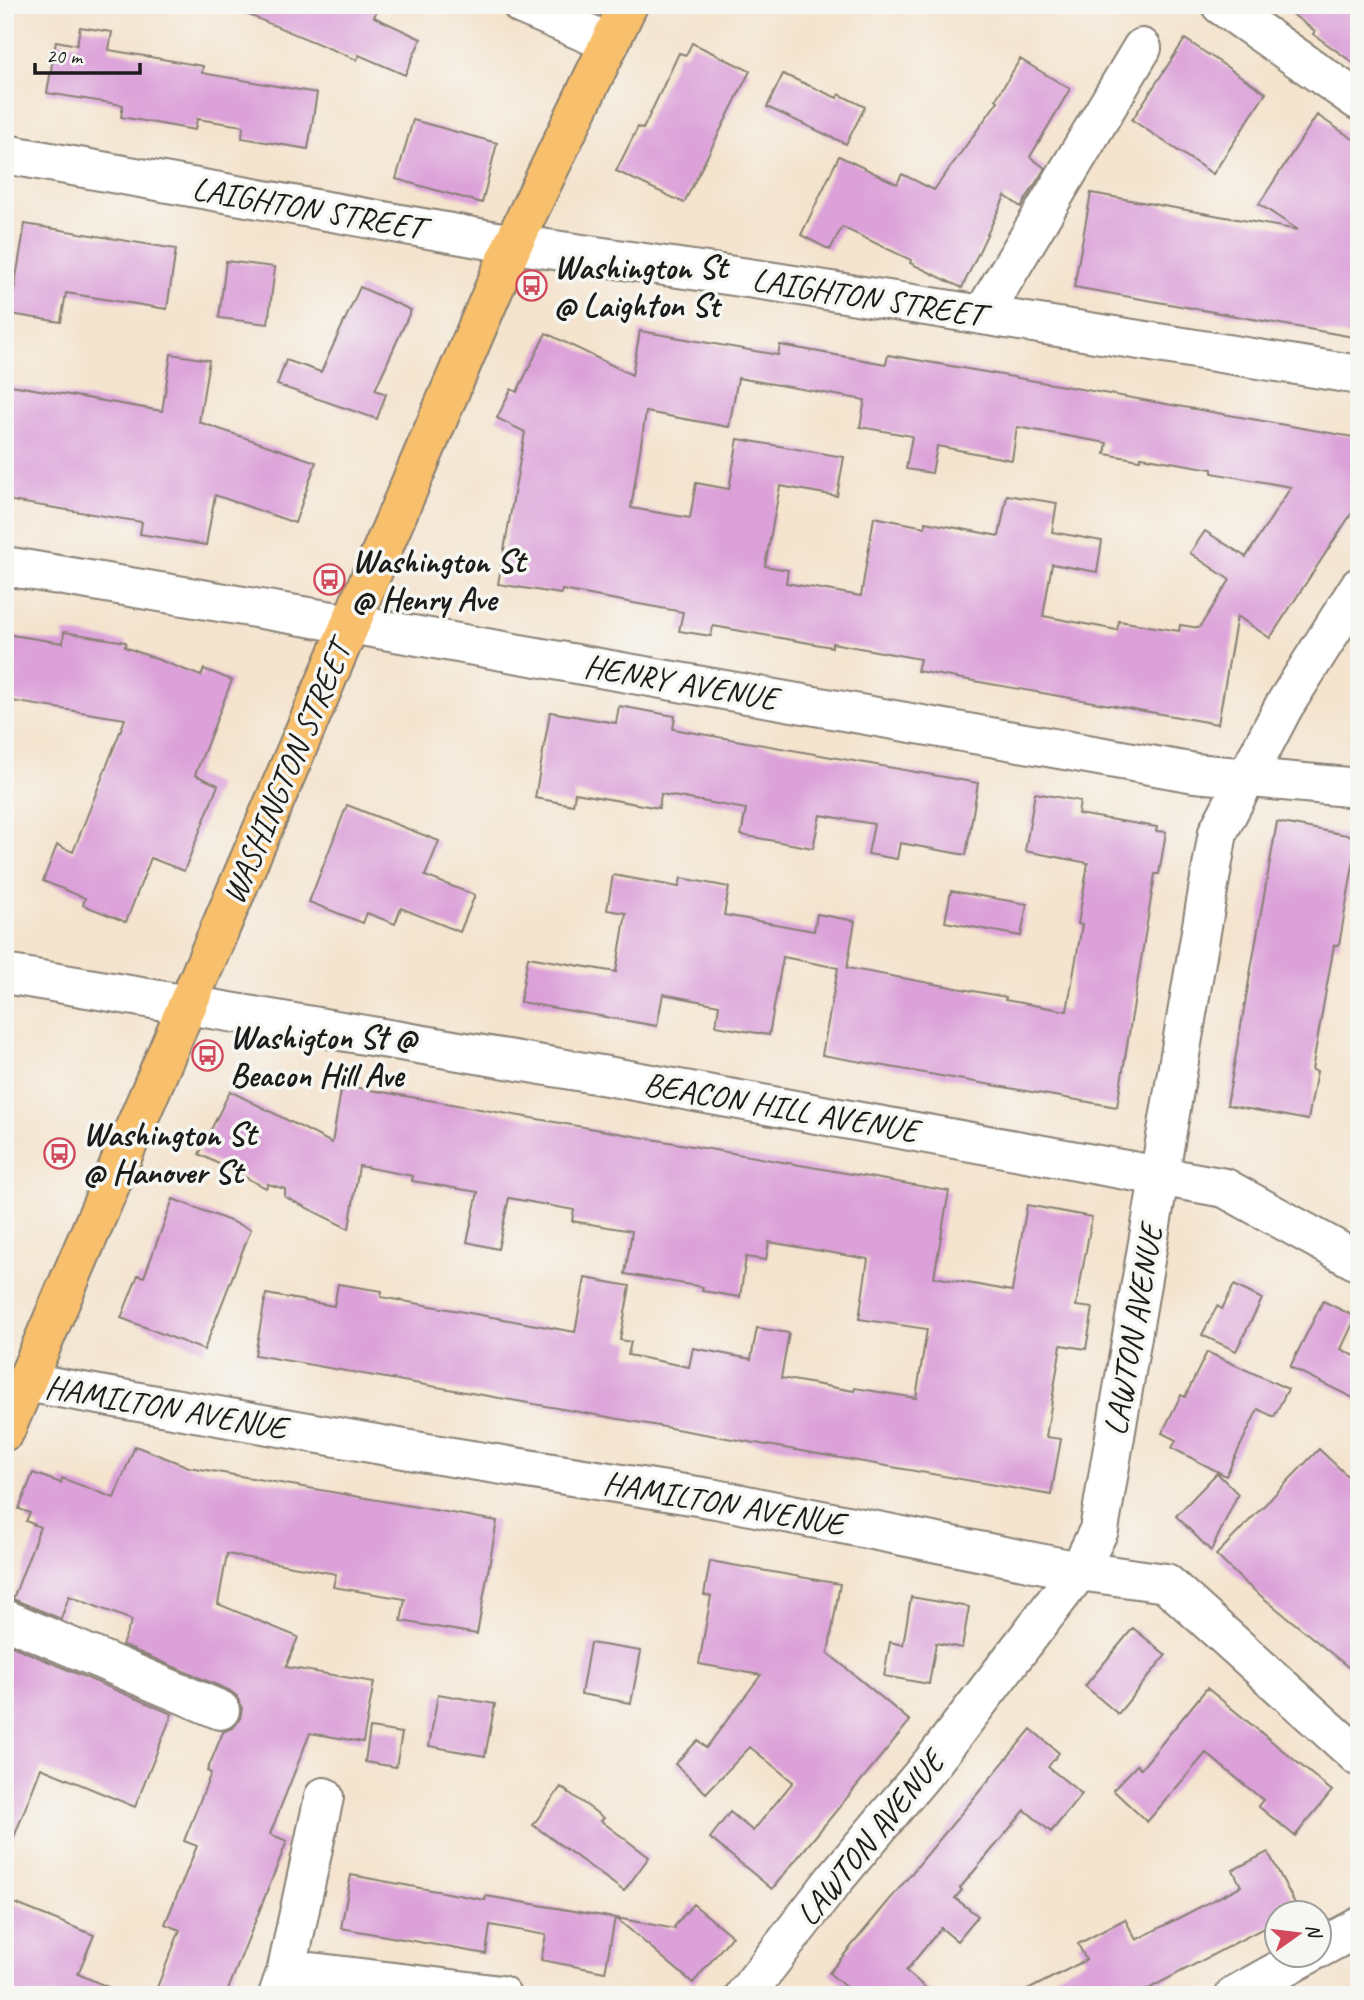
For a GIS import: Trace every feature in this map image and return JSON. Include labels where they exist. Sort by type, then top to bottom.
[{"type":"main road","name":"WASHINGTON STREET","points":[[5,1431],[513,244],[628,5]]},
{"type":"street","points":[[522,5],[610,43]]},
{"type":"street","points":[[1221,5],[1359,101]]},
{"type":"street","points":[[983,314],[1142,48]]},
{"type":"street","name":"LAIGHTON STREET","points":[[5,154],[513,244],[983,314],[1359,375]]},
{"type":"street","name":"HENRY AVENUE","points":[[5,566],[1195,773],[1359,788]]},
{"type":"street","name":"LAWTON AVENUE","points":[[745,1995],[834,1880],[931,1764],[1079,1571],[1099,1530],[1218,832],[1284,706],[1359,587]]},
{"type":"street","name":"BEACON HILL AVENUE","points":[[5,974],[607,1076],[1225,1188],[1358,1259]]},
{"type":"street","name":"HAMILTON AVENUE","points":[[26,1382],[427,1453],[716,1499],[1079,1571],[1166,1583],[1359,1757]]},
{"type":"street","points":[[5,1619],[220,1710]]},
{"type":"street","points":[[324,1797],[282,1982],[501,1995]]},
{"type":"street","points":[[1332,1941],[1359,1927]]},
{"type":"street","points":[[1235,1995],[1285,1968]]},
{"type":"building","points":[[225,5],[379,5],[374,17],[421,39],[405,75],[359,55],[357,60]]},
{"type":"building","points":[[1280,5],[1359,5],[1359,67],[1313,34],[1315,31]]},
{"type":"building","points":[[80,27],[112,32],[109,50],[203,66],[202,73],[317,93],[308,149],[242,138],[243,126],[197,119],[195,130],[121,117],[123,105],[47,93],[56,41],[77,45]]},
{"type":"building","points":[[1185,39],[1266,93],[1213,174],[1132,120]]},
{"type":"building","points":[[692,43],[750,71],[684,203],[616,171],[638,127],[643,129],[679,53],[686,55]]},
{"type":"building","points":[[1020,59],[1070,89],[1030,157],[1045,168],[1021,207],[1005,196],[962,288],[842,227],[830,250],[801,235],[839,156],[897,184],[902,174],[934,190],[998,101],[996,99]]},
{"type":"building","points":[[783,74],[837,98],[839,94],[865,107],[846,144],[767,107]]},
{"type":"building","points":[[1317,115],[1359,143],[1359,338],[1074,287],[1091,193],[1298,230],[1259,204]]},
{"type":"building","points":[[413,120],[497,143],[482,203],[396,179]]},
{"type":"building","points":[[25,224],[176,249],[167,309],[66,293],[61,322],[10,314]]},
{"type":"building","points":[[226,261],[275,267],[268,324],[219,318]]},
{"type":"building","points":[[360,287],[411,310],[375,390],[386,394],[377,419],[277,385],[286,360],[321,372]]},
{"type":"building","points":[[640,331],[778,355],[780,345],[886,364],[888,355],[1359,438],[1359,502],[1270,638],[1237,616],[1218,724],[917,671],[920,659],[832,643],[832,647],[713,626],[711,636],[679,631],[683,612],[562,590],[561,594],[498,584],[525,432],[497,418],[511,389],[517,392],[546,333],[632,375]],"holes":[[[738,378],[865,400],[860,427],[912,436],[906,469],[932,473],[937,446],[1012,460],[1017,427],[1107,443],[1105,454],[1212,469],[1212,473],[1291,487],[1246,557],[1205,531],[1190,553],[1230,580],[1199,628],[1180,625],[1179,631],[1119,621],[1117,630],[1043,616],[1052,564],[1097,572],[1102,541],[1052,532],[1057,503],[1007,495],[999,536],[925,522],[925,527],[874,517],[861,596],[786,583],[788,570],[765,566],[780,486],[837,496],[844,457],[738,439],[729,489],[696,483],[690,518],[631,508],[646,412],[729,427]]]},
{"type":"building","points":[[171,354],[209,360],[199,422],[316,462],[295,523],[215,495],[206,545],[140,534],[142,522],[5,500],[5,384],[162,411]]},
{"type":"building","points":[[64,632],[126,642],[125,647],[201,676],[204,669],[232,680],[195,775],[218,785],[184,871],[151,858],[126,922],[83,905],[85,898],[43,881],[57,845],[73,852],[125,719],[5,700],[5,634],[63,643]]},
{"type":"building","points":[[619,706],[675,716],[673,729],[978,783],[966,855],[900,843],[897,859],[868,854],[874,824],[820,815],[813,848],[741,835],[746,809],[661,794],[659,808],[575,793],[573,805],[535,798],[550,712],[616,723]]},
{"type":"building","points":[[1035,793],[1080,801],[1078,814],[1157,827],[1156,831],[1166,832],[1159,874],[1155,874],[1117,1107],[822,1055],[838,968],[783,957],[769,1035],[716,1026],[719,1005],[663,994],[657,1026],[520,1002],[528,957],[616,972],[626,913],[607,910],[613,875],[679,887],[681,878],[729,887],[724,915],[814,931],[817,914],[855,921],[847,968],[1067,1011],[1082,925],[1078,924],[1088,863],[1025,851]]},
{"type":"building","points":[[347,805],[439,841],[425,876],[475,895],[460,932],[401,908],[395,924],[367,913],[363,923],[309,902]]},
{"type":"building","points":[[1277,822],[1358,837],[1339,945],[1334,945],[1312,1070],[1317,1071],[1308,1120],[1227,1105]]},
{"type":"building","points":[[951,891],[1027,904],[1021,936],[945,922]]},
{"type":"building","points":[[342,1085],[949,1191],[934,1277],[1012,1291],[1027,1205],[1092,1217],[1076,1306],[1093,1308],[1086,1349],[1061,1345],[1046,1437],[1061,1439],[1051,1495],[255,1355],[266,1294],[334,1306],[338,1284],[382,1291],[381,1297],[575,1332],[585,1278],[630,1286],[620,1340],[631,1342],[628,1355],[689,1367],[693,1348],[751,1359],[757,1328],[789,1333],[781,1378],[854,1391],[855,1388],[916,1398],[927,1329],[859,1319],[868,1259],[769,1242],[766,1260],[746,1257],[740,1297],[702,1291],[703,1287],[625,1274],[632,1231],[572,1221],[574,1210],[509,1198],[498,1249],[467,1242],[478,1192],[412,1181],[413,1176],[359,1166],[349,1229],[285,1197],[285,1189],[268,1184],[266,1188],[199,1154],[230,1091],[332,1143]]},
{"type":"building","points":[[173,1199],[251,1229],[204,1350],[121,1318],[138,1275],[144,1277]]},
{"type":"building","points":[[1234,1285],[1262,1299],[1236,1351],[1202,1335],[1217,1306],[1222,1309]]},
{"type":"building","points":[[1323,1301],[1356,1317],[1341,1349],[1359,1358],[1359,1401],[1290,1367]]},
{"type":"building","points":[[1207,1352],[1288,1389],[1274,1417],[1258,1409],[1226,1476],[1172,1448],[1176,1440],[1162,1433],[1181,1395],[1185,1397]]},
{"type":"building","points":[[135,1446],[189,1467],[497,1521],[477,1634],[401,1621],[405,1599],[333,1587],[336,1574],[227,1554],[218,1604],[298,1637],[286,1667],[374,1682],[363,1742],[310,1733],[270,1834],[287,1841],[226,1995],[154,1995],[180,1930],[165,1924],[197,1846],[184,1841],[211,1773],[207,1771],[223,1732],[234,1727],[240,1718],[242,1708],[238,1697],[229,1690],[122,1645],[132,1620],[69,1596],[61,1619],[13,1599],[40,1527],[26,1521],[30,1513],[19,1509],[33,1473],[61,1483],[62,1478],[114,1498]]},
{"type":"building","points":[[1319,1449],[1359,1487],[1359,1676],[1244,1582],[1216,1555]]},
{"type":"building","points":[[1217,1473],[1238,1494],[1211,1551],[1176,1516]]},
{"type":"building","points":[[710,1561],[840,1584],[828,1653],[910,1721],[772,1889],[710,1838],[730,1812],[753,1831],[793,1782],[750,1747],[706,1793],[675,1764],[698,1740],[706,1748],[761,1675],[699,1664],[711,1596],[704,1595]]},
{"type":"building","points":[[911,1597],[969,1607],[962,1648],[936,1643],[929,1684],[884,1676],[890,1642],[903,1645]]},
{"type":"building","points":[[1133,1628],[1166,1655],[1118,1714],[1085,1686]]},
{"type":"building","points":[[5,1643],[172,1714],[135,1807],[41,1768],[7,1855],[5,1855]]},
{"type":"building","points":[[590,1643],[641,1651],[631,1703],[581,1694]]},
{"type":"building","points":[[1207,1688],[1332,1791],[1295,1836],[1258,1806],[1263,1800],[1206,1753],[1147,1822],[1113,1790],[1137,1765],[1141,1769]]},
{"type":"building","points":[[438,1694],[495,1704],[485,1756],[429,1746]]},
{"type":"building","points":[[370,1728],[402,1733],[396,1767],[365,1762]]},
{"type":"building","points":[[1031,1729],[1059,1753],[1048,1767],[1082,1794],[1051,1832],[1025,1810],[960,1888],[962,1890],[955,1898],[978,1916],[957,1941],[941,1928],[906,1971],[934,1995],[855,1995],[829,1973]]},
{"type":"building","points":[[561,1787],[604,1818],[601,1821],[649,1857],[624,1891],[533,1825]]},
{"type":"building","points":[[1268,1852],[1292,1898],[1262,1898],[1262,1929],[1137,1995],[1018,1995],[1086,1960],[1078,1944],[1125,1919],[1136,1940],[1241,1886],[1233,1870]]},
{"type":"building","points":[[351,1875],[485,1900],[486,1896],[615,1918],[605,1972],[541,1960],[546,1935],[490,1925],[486,1954],[341,1928]]},
{"type":"building","points":[[14,1903],[94,1935],[78,1974],[126,1995],[5,1995],[5,1924]]},
{"type":"building","points":[[693,1904],[732,1936],[693,1983],[616,1918],[675,1929]]},
{"type":"place","name":"Washington St @ Laighton St","points":[[531,286]]},
{"type":"place","name":"Washington St @ Henry Ave","points":[[329,580]]},
{"type":"place","name":"Washigton St @ Beacon Hill Ave","points":[[207,1056]]},
{"type":"place","name":"Washington St @ Hanover St","points":[[60,1153]]}]
